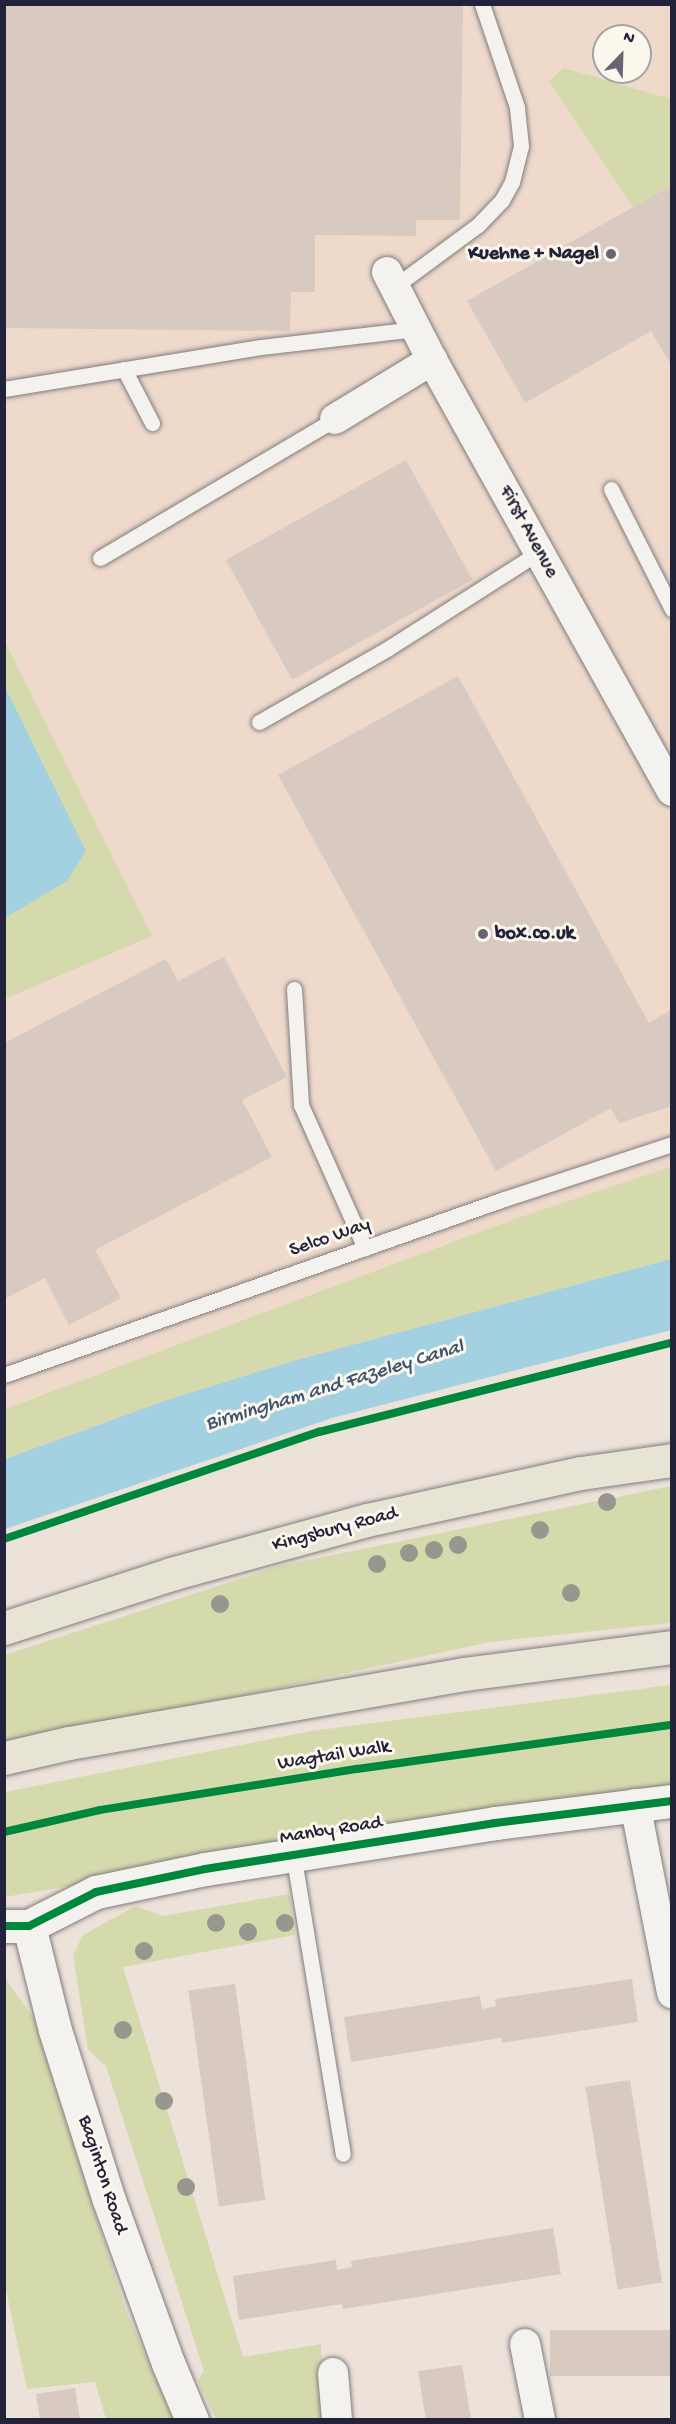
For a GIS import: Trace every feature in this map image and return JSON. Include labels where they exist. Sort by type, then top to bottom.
[{"type":"highway","name":"Kingsbury Road","points":[[4,1628],[171,1574],[366,1520],[581,1473],[672,1460]]},
{"type":"highway","points":[[4,1758],[69,1743],[453,1676],[672,1647]]},
{"type":"street","name":"First Avenue","points":[[391,279],[432,360],[672,790]]},
{"type":"street","points":[[335,419],[432,360]]},
{"type":"street","name":"Manby Road","points":[[17,1926],[96,1892],[293,1853],[635,1804],[672,1801]]},
{"type":"street","points":[[635,1804],[672,1993]]},
{"type":"street","name":"Baginton Road","points":[[17,1926],[55,2031],[109,2200],[168,2363],[192,2420]]},
{"type":"street","points":[[525,2344],[540,2420]]},
{"type":"street","points":[[333,2373],[337,2420]]},
{"type":"lane","points":[[391,279],[477,225],[502,200],[512,182],[521,146],[517,107],[482,4]]},
{"type":"lane","points":[[4,389],[261,347],[416,329]]},
{"type":"lane","points":[[124,369],[152,423]]},
{"type":"lane","points":[[100,558],[335,419]]},
{"type":"lane","points":[[611,489],[672,609]]},
{"type":"lane","points":[[259,722],[387,649],[539,552]]},
{"type":"lane","points":[[294,989],[301,1105],[365,1248]]},
{"type":"lane","name":"Selco Way","points":[[4,1375],[365,1248],[672,1144]]},
{"type":"lane","points":[[293,1853],[343,2154]]},
{"type":"shaded area","points":[[5,5],[671,5],[671,1259],[404,1330],[5,1459],[5,999],[151,936],[5,639]]},
{"type":"green space","points":[[564,68],[592,76],[592,84],[619,84],[671,99],[671,185],[633,207],[549,81]]},
{"type":"green space","points":[[4,639],[152,936],[5,999],[4,999]]},
{"type":"green space","points":[[671,1167],[671,1259],[289,1362],[164,1401],[5,1459],[5,1409],[515,1219]]},
{"type":"green space","points":[[671,1486],[671,1623],[490,1642],[5,1747],[4,1655],[279,1566]]},
{"type":"green space","points":[[671,1685],[671,1790],[601,1795],[5,1897],[5,1792],[311,1731]]},
{"type":"green space","points":[[289,1894],[295,1935],[123,1967],[243,2357],[321,2344],[325,2419],[216,2419],[198,2381],[204,2371],[106,2066],[88,2050],[73,1955],[83,1935],[135,1906],[163,1916]]},
{"type":"green space","points":[[5,1978],[33,2017],[125,2308],[173,2419],[106,2419],[95,2382],[27,2389],[5,2285]]},
{"type":"water","points":[[4,685],[86,851],[67,881],[5,918]]},
{"type":"water","name":"Birmingham and Fazeley Canal","points":[[671,1259],[671,1330],[332,1418],[5,1529],[5,1459],[164,1401],[289,1362]]},
{"type":"building","points":[[4,4],[463,4],[460,220],[416,220],[416,236],[315,235],[315,292],[291,292],[290,331],[4,328]]},
{"type":"building","name":"Kuehne + Nagel","points":[[672,185],[672,367],[651,331],[525,403],[467,301]]},
{"type":"building","points":[[406,460],[472,580],[292,680],[226,560]]},
{"type":"building","name":"box.co.uk","points":[[458,676],[649,1023],[672,1009],[672,1106],[619,1123],[611,1108],[496,1171],[278,775]]},
{"type":"building","points":[[224,957],[287,1077],[242,1100],[272,1157],[95,1250],[121,1298],[69,1325],[45,1278],[4,1299],[4,1043],[166,959],[178,981]]},
{"type":"building","points":[[632,1979],[638,2022],[502,2043],[502,2038],[487,2040],[351,2062],[344,2017],[480,1996],[482,2009],[496,2006],[495,1999]]},
{"type":"building","points":[[235,1984],[265,2200],[219,2206],[188,1991]]},
{"type":"building","points":[[630,2080],[662,2282],[618,2290],[586,2087]]},
{"type":"building","points":[[553,2228],[561,2274],[343,2309],[342,2304],[239,2320],[233,2276],[336,2260],[337,2270],[352,2267],[351,2261]]},
{"type":"building","points":[[550,2330],[672,2330],[672,2376],[550,2376]]},
{"type":"building","points":[[462,2365],[471,2420],[426,2420],[418,2371]]},
{"type":"building","points":[[75,2388],[80,2420],[40,2420],[36,2394]]},
{"type":"cycle path","points":[[4,1539],[319,1432],[672,1343]]},
{"type":"cycle path","name":"Wagtail Walk","points":[[4,1832],[100,1810],[357,1769],[672,1725]]},
{"type":"cycle path","points":[[4,1926],[29,1926],[96,1892],[205,1869],[495,1823],[672,1801]]},
{"type":"place","name":"Kuehne + Nagel","points":[[611,254]]},
{"type":"place","name":"box.co.uk","points":[[483,934]]}]
